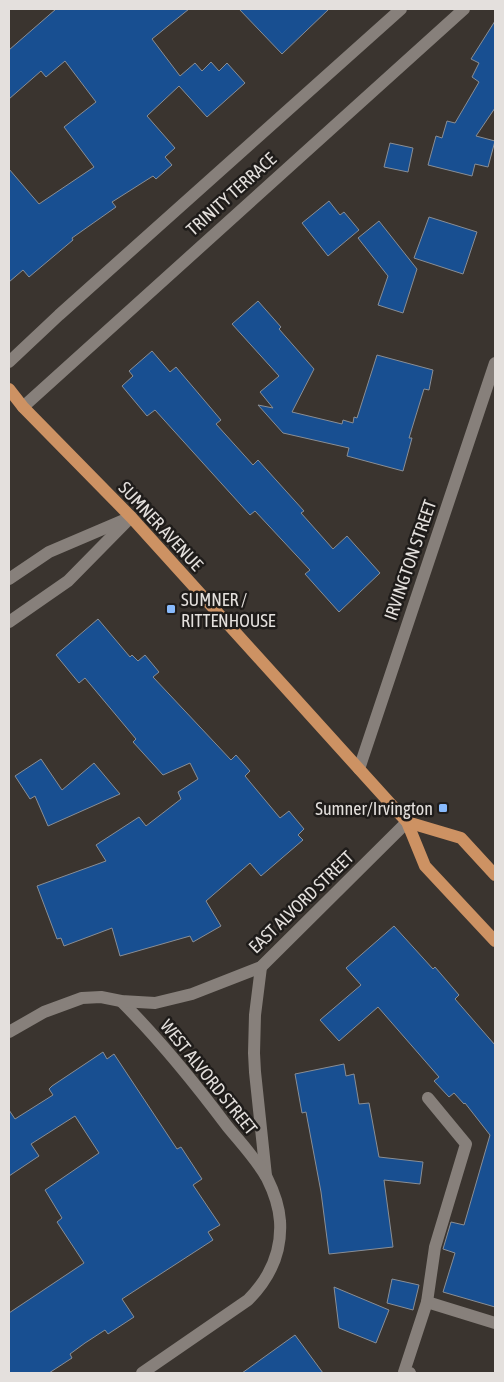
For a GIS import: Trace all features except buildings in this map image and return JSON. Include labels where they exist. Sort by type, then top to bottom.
[{"type":"main road","name":"SUMNER AVENUE","points":[[9,389],[23,407],[131,517],[407,822],[425,866],[495,941]]},
{"type":"main road","points":[[407,822],[461,838],[495,875]]},
{"type":"street","name":"TRINITY TERRACE","points":[[9,362],[401,9]]},
{"type":"street","name":"TRINITY TERRACE","points":[[23,407],[464,9]]},
{"type":"street","name":"IRVINGTON STREET","points":[[359,768],[495,363]]},
{"type":"street","points":[[9,580],[49,552],[131,517]]},
{"type":"street","points":[[9,622],[68,581],[131,517]]},
{"type":"street","name":"EAST ALVORD STREET","points":[[9,1032],[44,1012],[73,1000],[91,997],[155,1003],[209,988],[260,967],[407,822]]},
{"type":"street","name":"WEST ALVORD STREET","points":[[142,1373],[248,1300],[260,1287],[274,1261],[280,1234],[280,1220],[266,1177],[254,1072],[255,1015],[260,967]]},
{"type":"street","name":"WEST ALVORD STREET","points":[[121,1001],[174,1057],[266,1177]]},
{"type":"street","points":[[410,1373],[404,1372],[427,1302],[436,1247],[466,1144],[428,1098]]},
{"type":"street","points":[[427,1302],[495,1323]]},
{"type":"place","name":"SUMNER / RITTENHOUSE","points":[[171,609]]},
{"type":"place","name":"Sumner/Irvington","points":[[443,808]]}]
